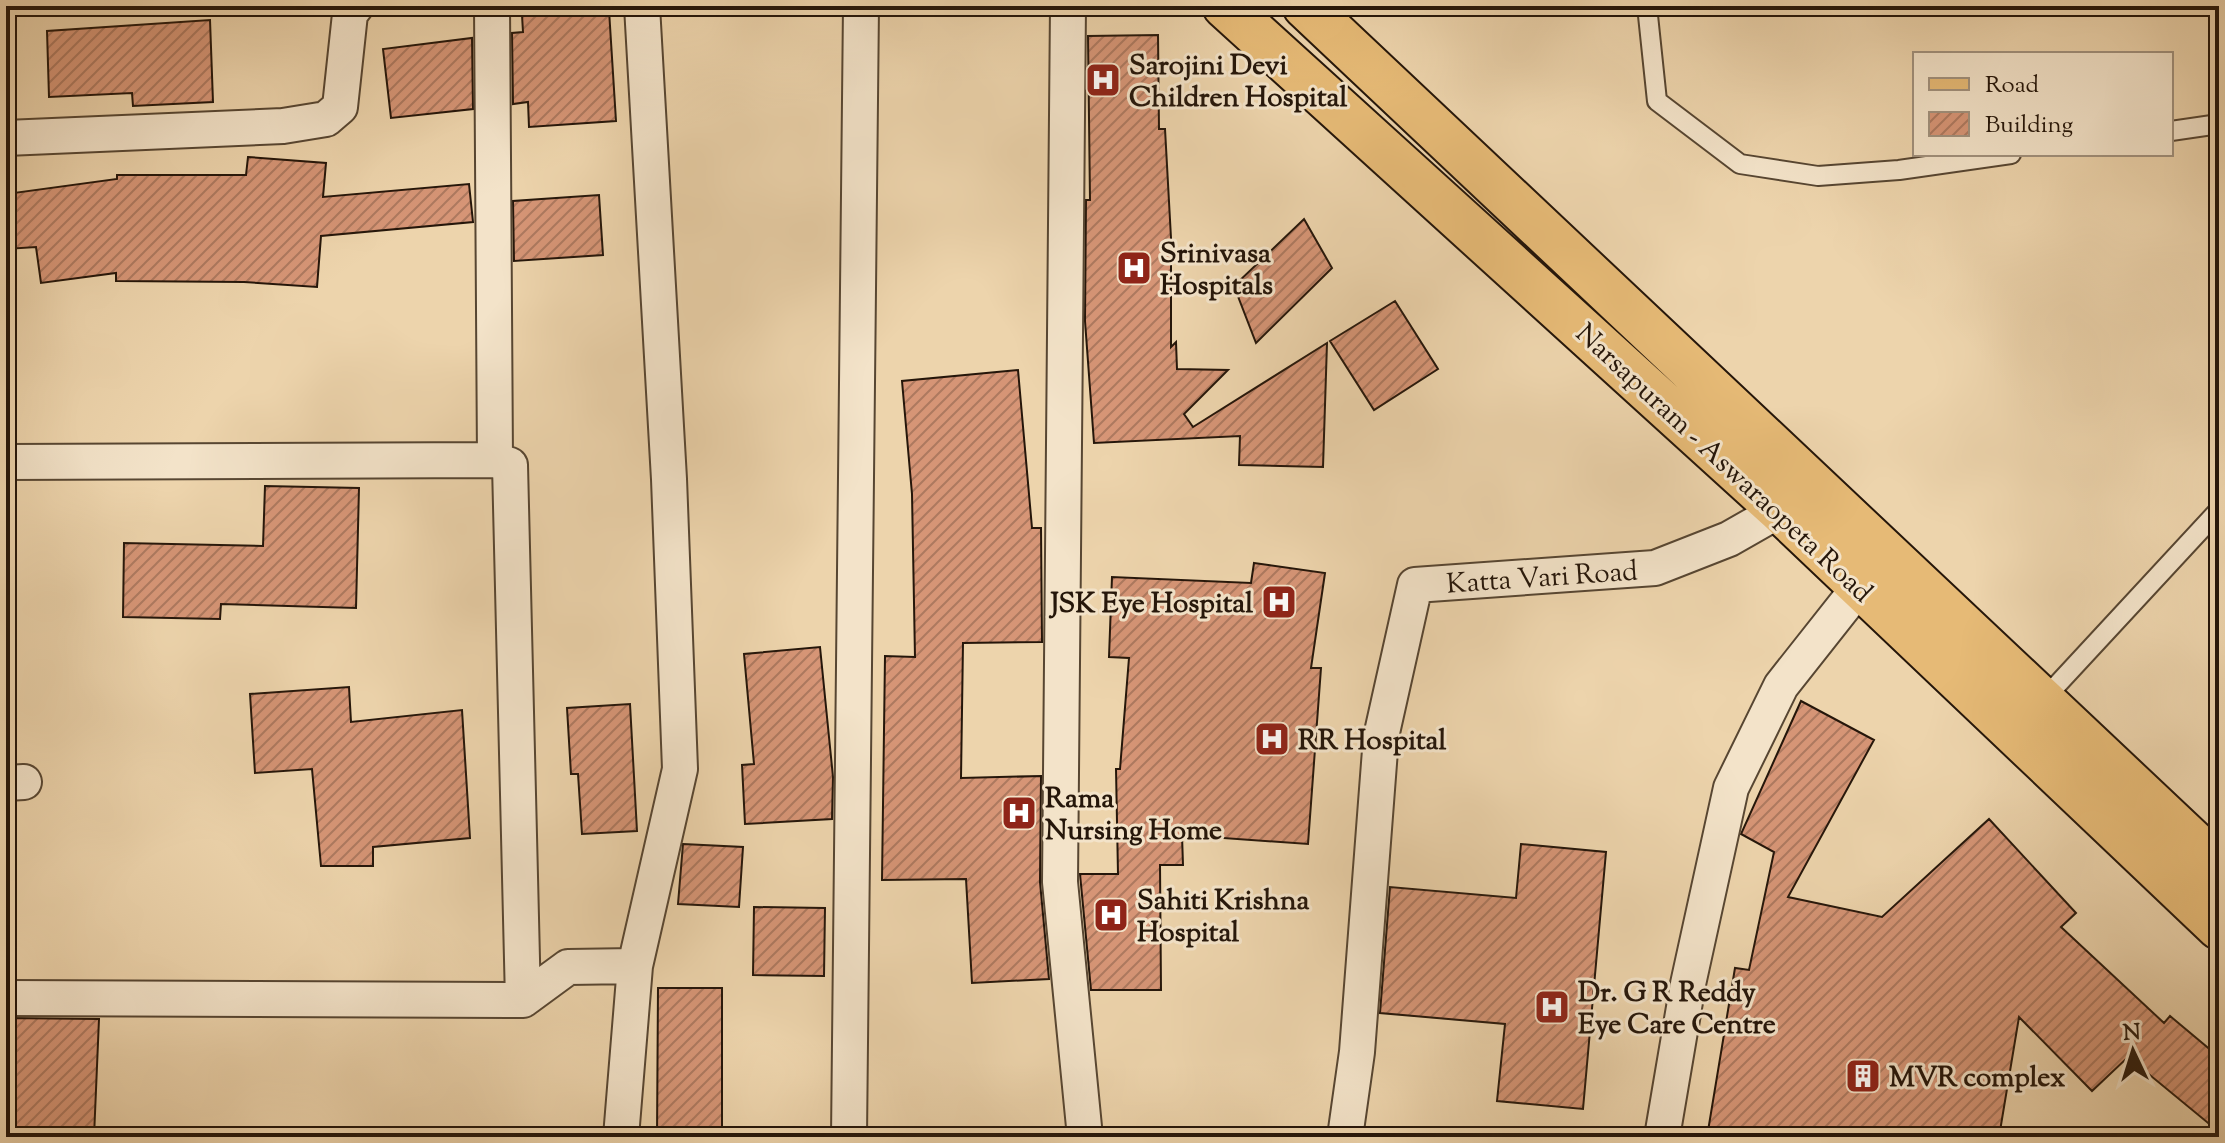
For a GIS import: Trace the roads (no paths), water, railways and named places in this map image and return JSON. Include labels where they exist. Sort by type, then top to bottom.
[{"type":"main road","name":"Narsapuram - Aswaraopeta Road","points":[[1225,6],[1860,586],[2219,867]]},
{"type":"main road","name":"Narsapuram - Aswaraopeta Road","points":[[1305,6],[2028,715],[2219,927]]},
{"type":"street","points":[[6,138],[283,126],[326,119],[340,107],[350,14],[356,6]]},
{"type":"street","points":[[492,6],[495,460]]},
{"type":"street","points":[[621,1137],[635,966],[680,769],[669,479],[642,6]]},
{"type":"street","points":[[849,1137],[861,6]]},
{"type":"street","points":[[1068,6],[1060,882],[1085,1137]]},
{"type":"street","points":[[6,462],[495,460],[510,465],[523,1000]]},
{"type":"street","name":"Katta Vari Road","points":[[1345,1137],[1357,1052],[1381,737],[1415,585],[1655,568],[1729,539],[1780,510]]},
{"type":"street","points":[[1662,1137],[1688,984],[1731,788],[1781,686],[1860,586]]},
{"type":"street","points":[[6,998],[523,1000],[568,967],[635,966]]},
{"type":"lane","points":[[1647,6],[1657,101],[1740,164],[1818,176],[1899,170],[1997,156]]},
{"type":"lane","points":[[2173,131],[2219,124]]},
{"type":"lane","points":[[2028,715],[2219,510]]},
{"type":"place","name":"Sarojini Devi Children Hospital","points":[[1103,80]]},
{"type":"place","name":"Srinivasa Hospitals","points":[[1134,268]]},
{"type":"place","name":"JSK Eye Hospital","points":[[1279,602]]},
{"type":"place","name":"RR Hospital","points":[[1272,739]]},
{"type":"place","name":"Rama Nursing Home","points":[[1019,813]]},
{"type":"place","name":"Sahiti Krishna Hospital","points":[[1111,915]]},
{"type":"place","name":"Dr. G R Reddy Eye Care Centre","points":[[1552,1007]]},
{"type":"place","name":"MVR complex","points":[[1863,1076]]}]
